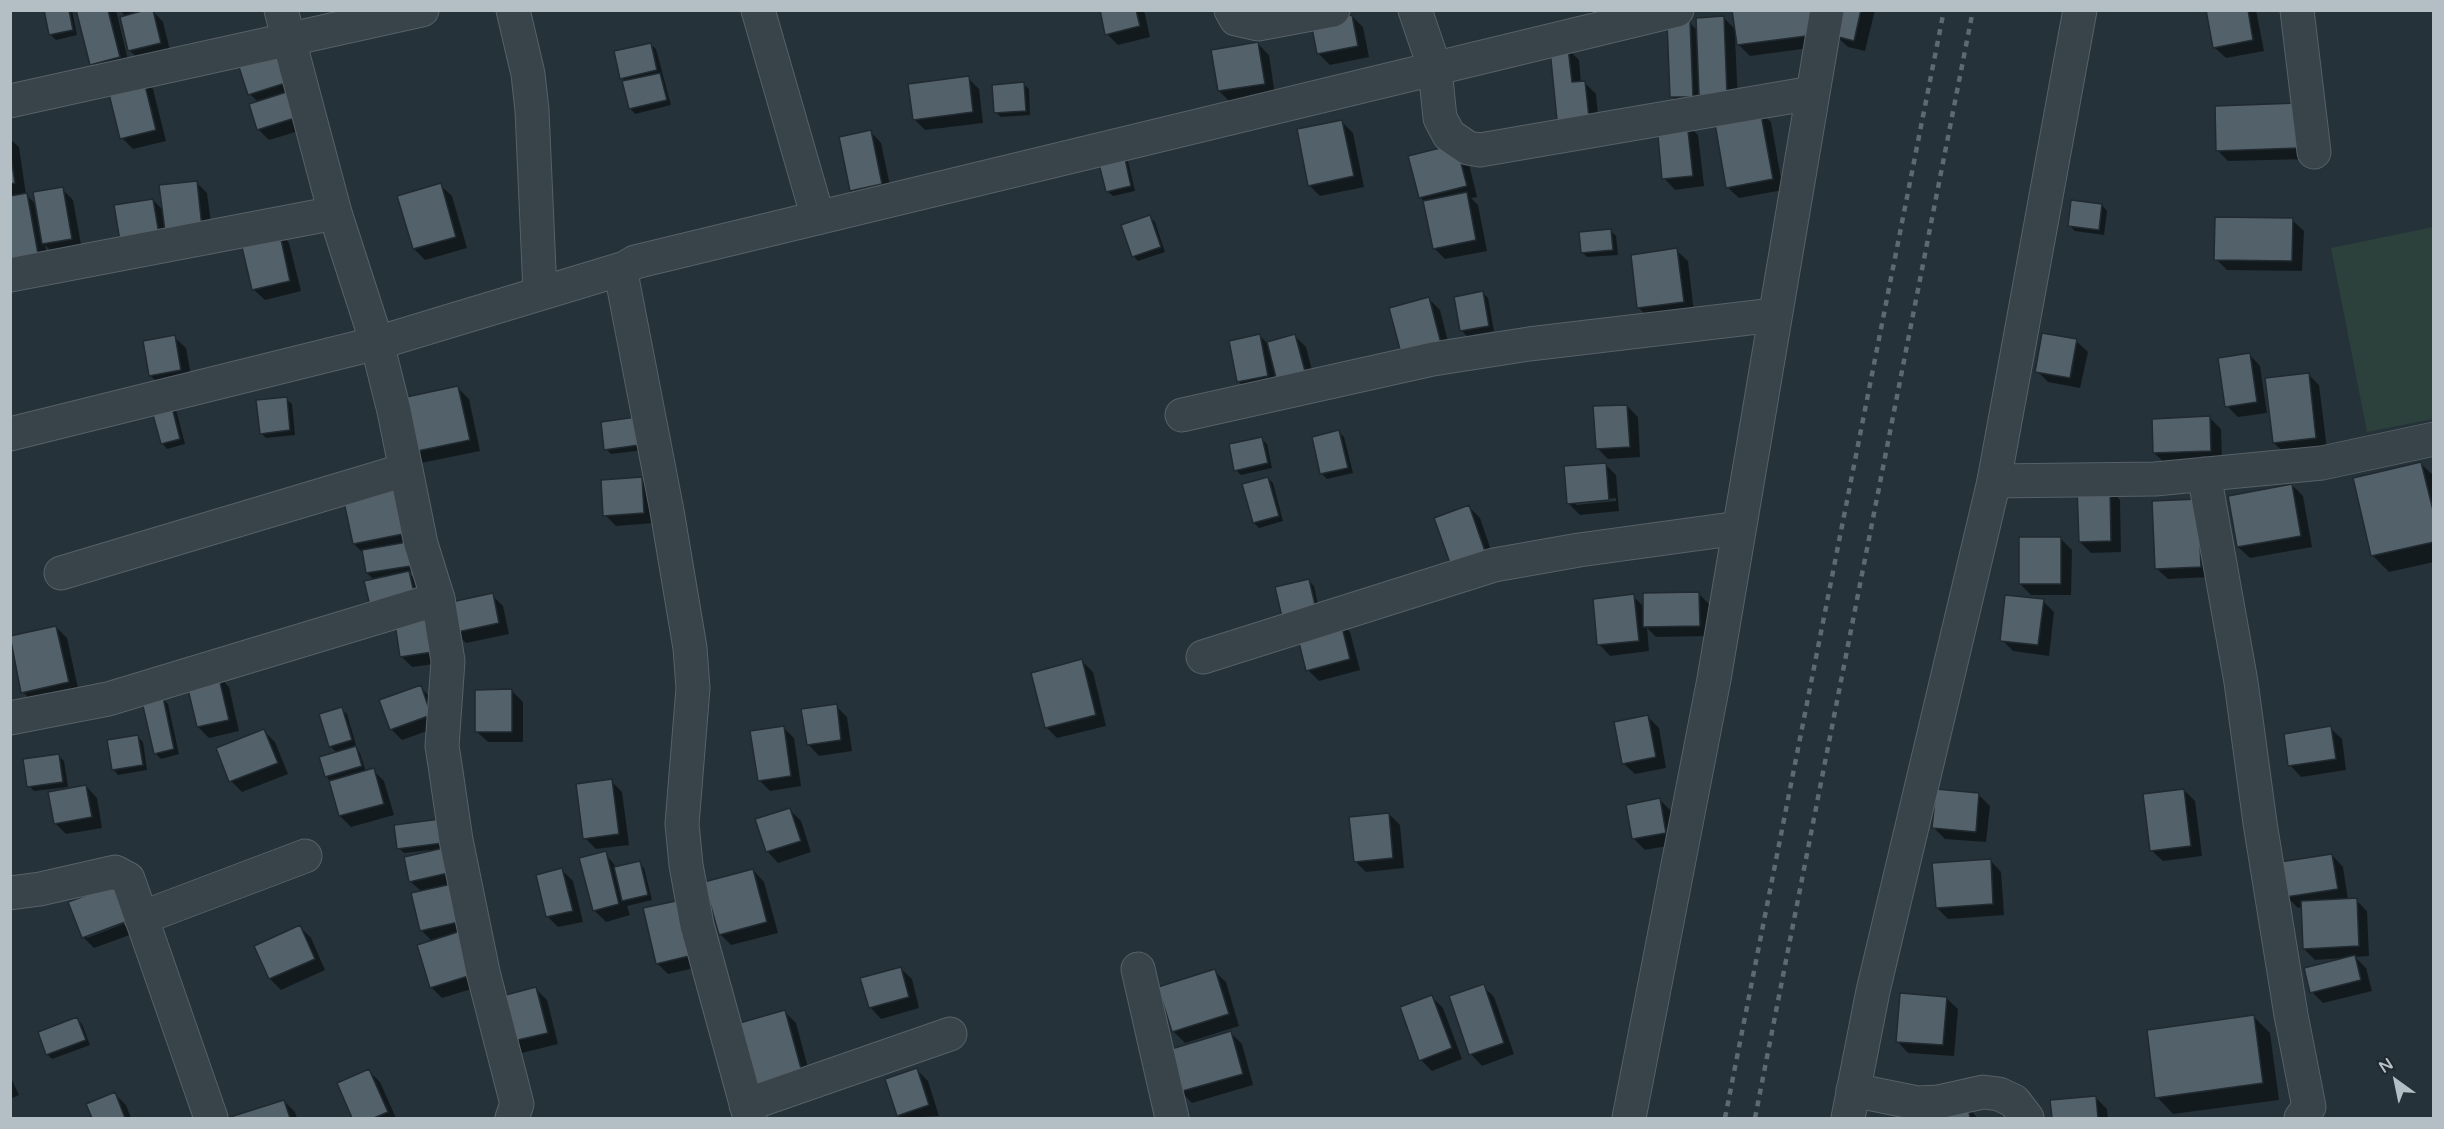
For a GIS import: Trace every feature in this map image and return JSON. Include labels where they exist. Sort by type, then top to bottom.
[{"type":"street","points":[[10,101],[285,25],[422,10]]},
{"type":"street","points":[[513,10],[528,74],[532,110],[540,292]]},
{"type":"street","points":[[758,10],[818,218]]},
{"type":"street","points":[[1231,10],[1236,19],[1258,24],[1333,10]]},
{"type":"street","points":[[1415,10],[1435,69],[1440,118],[1449,135],[1468,147],[1480,150],[1812,93]]},
{"type":"street","points":[[10,434],[376,343],[625,268],[635,262],[1677,10]]},
{"type":"street","points":[[1629,1119],[1714,679],[1827,10]]},
{"type":"street","points":[[2027,1119],[2014,1101],[1999,1094],[1983,1092],[1938,1102],[1850,1104],[1873,991],[1994,481],[2080,10]]},
{"type":"street","points":[[2298,10],[2314,152]]},
{"type":"street","points":[[285,25],[335,213],[376,343],[394,411],[421,544],[438,599],[448,661],[442,746],[456,840],[483,972],[517,1104],[512,1119]]},
{"type":"street","points":[[10,275],[335,213]]},
{"type":"street","points":[[625,268],[622,278],[667,511],[690,648],[693,688],[682,824],[686,865],[697,925],[748,1112],[950,1034]]},
{"type":"street","points":[[1182,415],[1433,358],[1529,344],[1774,315]]},
{"type":"street","points":[[1994,481],[2155,479],[2322,463],[2433,439]]},
{"type":"street","points":[[61,573],[405,470]]},
{"type":"street","points":[[2204,474],[2241,682],[2253,779],[2291,1015],[2309,1107],[2301,1119]]},
{"type":"street","points":[[1203,657],[1494,565],[1579,550],[1739,528]]},
{"type":"street","points":[[10,718],[108,699],[438,599]]},
{"type":"street","points":[[141,918],[305,856]]},
{"type":"street","points":[[10,893],[40,889],[115,872],[128,879],[211,1119]]},
{"type":"street","points":[[1138,969],[1172,1119]]},
{"type":"green space","points":[[2433,227],[2433,419],[2367,432],[2331,248]]},
{"type":"building","points":[[44,10],[69,10],[73,30],[49,35]]},
{"type":"building","points":[[76,10],[108,10],[120,57],[90,65]]},
{"type":"building","points":[[153,10],[161,43],[128,51],[120,17]]},
{"type":"building","points":[[1100,10],[1136,10],[1140,26],[1105,35]]},
{"type":"building","points":[[1732,10],[1811,10],[1814,35],[1737,45]]},
{"type":"building","points":[[1841,10],[1861,10],[1854,41],[1835,36]]},
{"type":"building","points":[[2206,10],[2248,10],[2253,40],[2213,48]]},
{"type":"building","points":[[1352,15],[1358,46],[1317,54],[1311,23]]},
{"type":"building","points":[[1724,16],[1727,94],[1699,95],[1696,18]]},
{"type":"building","points":[[1690,21],[1693,97],[1670,97],[1667,22]]},
{"type":"building","points":[[282,42],[295,80],[248,95],[236,58]]},
{"type":"building","points":[[1258,42],[1265,84],[1218,91],[1211,50]]},
{"type":"building","points":[[651,43],[657,70],[620,79],[614,51]]},
{"type":"building","points":[[1568,48],[1572,82],[1585,81],[1589,117],[1557,120],[1550,50]]},
{"type":"building","points":[[660,73],[667,100],[629,109],[622,81]]},
{"type":"building","points":[[969,76],[973,112],[913,120],[908,84]]},
{"type":"building","points":[[143,77],[156,130],[120,139],[107,86]]},
{"type":"building","points":[[1024,82],[1026,111],[994,113],[992,85]]},
{"type":"building","points":[[296,89],[304,115],[257,130],[249,104]]},
{"type":"building","points":[[2298,103],[2299,148],[2216,151],[2215,106]]},
{"type":"building","points":[[1760,109],[1773,179],[1726,188],[1714,118]]},
{"type":"building","points":[[1342,120],[1354,176],[1308,186],[1297,129]]},
{"type":"building","points":[[1687,122],[1693,176],[1662,179],[1657,126]]},
{"type":"building","points":[[871,130],[882,184],[850,191],[839,137]]},
{"type":"building","points":[[1456,144],[1467,186],[1419,198],[1408,156]]},
{"type":"building","points":[[10,151],[15,183],[10,184]]},
{"type":"building","points":[[1124,154],[1131,186],[1106,192],[1098,160]]},
{"type":"building","points":[[197,181],[202,227],[165,231],[159,185]]},
{"type":"building","points":[[441,183],[456,237],[413,249],[397,196]]},
{"type":"building","points":[[63,187],[72,239],[42,244],[33,192]]},
{"type":"building","points":[[1467,192],[1476,240],[1433,249],[1423,201]]},
{"type":"building","points":[[27,193],[39,259],[10,264],[10,196]]},
{"type":"building","points":[[153,199],[159,234],[120,241],[114,205]]},
{"type":"building","points":[[2071,200],[2102,204],[2099,230],[2068,226]]},
{"type":"building","points":[[1150,215],[1161,247],[1132,257],[1121,225]]},
{"type":"building","points":[[2215,217],[2293,218],[2292,261],[2214,260]]},
{"type":"building","points":[[1611,229],[1613,250],[1581,253],[1579,232]]},
{"type":"building","points":[[279,230],[290,281],[252,290],[240,239]]},
{"type":"building","points":[[1677,248],[1684,302],[1637,308],[1631,255]]},
{"type":"building","points":[[1483,291],[1489,326],[1460,331],[1454,297]]},
{"type":"building","points":[[1429,297],[1442,347],[1402,357],[1389,308]]},
{"type":"building","points":[[2042,333],[2077,339],[2070,378],[2035,372]]},
{"type":"building","points":[[1260,334],[1268,376],[1237,382],[1229,341]]},
{"type":"building","points":[[1295,334],[1306,375],[1277,382],[1267,342]]},
{"type":"building","points":[[175,335],[181,370],[149,376],[143,341]]},
{"type":"building","points":[[2250,353],[2257,402],[2225,407],[2218,358]]},
{"type":"building","points":[[2309,373],[2316,438],[2273,443],[2265,378]]},
{"type":"building","points":[[458,386],[470,440],[408,453],[397,399]]},
{"type":"building","points":[[287,397],[290,430],[260,434],[256,400]]},
{"type":"building","points":[[170,399],[180,439],[161,444],[150,404]]},
{"type":"building","points":[[1627,405],[1630,447],[1596,449],[1593,406]]},
{"type":"building","points":[[2210,416],[2211,451],[2153,453],[2152,419]]},
{"type":"building","points":[[636,417],[639,445],[604,450],[601,422]]},
{"type":"building","points":[[1339,430],[1348,468],[1320,474],[1312,437]]},
{"type":"building","points":[[1262,437],[1268,463],[1234,471],[1229,444]]},
{"type":"building","points":[[2421,462],[2434,514],[2434,542],[2371,556],[2353,478]]},
{"type":"building","points":[[1606,463],[1609,500],[1567,504],[1564,466]]},
{"type":"building","points":[[642,477],[644,513],[603,516],[601,480]]},
{"type":"building","points":[[1268,477],[1279,516],[1253,523],[1242,484]]},
{"type":"building","points":[[397,481],[408,533],[353,544],[342,493]]},
{"type":"building","points":[[2292,484],[2301,536],[2237,547],[2228,496]]},
{"type":"building","points":[[2110,487],[2111,541],[2079,542],[2077,488]]},
{"type":"building","points":[[2198,499],[2201,567],[2155,569],[2152,501]]},
{"type":"building","points":[[1469,505],[1486,554],[1451,566],[1434,518]]},
{"type":"building","points":[[2019,537],[2061,537],[2061,584],[2019,584]]},
{"type":"building","points":[[407,542],[411,566],[366,573],[362,550]]},
{"type":"building","points":[[409,571],[416,601],[371,610],[364,581]]},
{"type":"building","points":[[1309,579],[1316,609],[1282,617],[1275,587]]},
{"type":"building","points":[[1699,592],[1700,626],[1643,627],[1643,593]]},
{"type":"building","points":[[493,593],[499,623],[453,633],[447,603]]},
{"type":"building","points":[[1634,594],[1639,641],[1597,645],[1593,599]]},
{"type":"building","points":[[2005,595],[2044,599],[2038,645],[2000,641]]},
{"type":"building","points":[[433,611],[439,651],[400,657],[394,617]]},
{"type":"building","points":[[1340,619],[1350,659],[1306,671],[1296,631]]},
{"type":"building","points":[[56,626],[69,682],[21,693],[10,636]]},
{"type":"building","points":[[1082,659],[1096,715],[1045,728],[1031,673]]},
{"type":"building","points":[[218,674],[229,720],[197,727],[186,681]]},
{"type":"building","points":[[421,685],[431,715],[390,730],[379,700]]},
{"type":"building","points":[[512,689],[512,732],[475,732],[475,690]]},
{"type":"building","points":[[163,697],[174,749],[154,754],[142,702]]},
{"type":"building","points":[[837,704],[841,740],[807,745],[801,709]]},
{"type":"building","points":[[342,707],[352,740],[329,747],[319,714]]},
{"type":"building","points":[[1648,715],[1656,757],[1622,764],[1614,722]]},
{"type":"building","points":[[784,726],[791,776],[758,781],[750,731]]},
{"type":"building","points":[[2331,726],[2336,759],[2288,766],[2284,734]]},
{"type":"building","points":[[264,729],[278,763],[229,782],[216,748]]},
{"type":"building","points":[[138,735],[143,765],[112,770],[107,740]]},
{"type":"building","points":[[356,746],[362,766],[325,777],[319,757]]},
{"type":"building","points":[[59,754],[63,782],[27,787],[23,759]]},
{"type":"building","points":[[374,768],[384,804],[339,816],[329,781]]},
{"type":"building","points":[[612,779],[619,834],[583,839],[576,784]]},
{"type":"building","points":[[86,785],[92,817],[54,824],[48,792]]},
{"type":"building","points":[[1936,789],[1979,793],[1976,832],[1932,828]]},
{"type":"building","points":[[2184,789],[2191,846],[2150,851],[2143,794]]},
{"type":"building","points":[[1660,798],[1666,833],[1632,839],[1626,805]]},
{"type":"building","points":[[790,808],[801,841],[766,852],[755,819]]},
{"type":"building","points":[[1389,813],[1393,858],[1354,862],[1349,817]]},
{"type":"building","points":[[440,819],[443,843],[397,849],[394,825]]},
{"type":"building","points":[[452,846],[457,871],[409,882],[404,857]]},
{"type":"building","points":[[606,851],[619,904],[593,911],[579,858]]},
{"type":"building","points":[[2332,854],[2338,889],[2286,897],[2280,862]]},
{"type":"building","points":[[1991,859],[1993,904],[1936,908],[1932,863]]},
{"type":"building","points":[[640,861],[648,895],[622,901],[614,867]]},
{"type":"building","points":[[562,868],[573,911],[546,917],[536,875]]},
{"type":"building","points":[[753,869],[767,922],[719,935],[704,882]]},
{"type":"building","points":[[122,882],[136,918],[82,938],[68,902]]},
{"type":"building","points":[[456,883],[463,921],[420,931],[411,893]]},
{"type":"building","points":[[2357,898],[2359,946],[2303,949],[2301,901]]},
{"type":"building","points":[[676,901],[689,956],[656,964],[643,908]]},
{"type":"building","points":[[300,925],[315,959],[269,979],[254,946]]},
{"type":"building","points":[[464,930],[478,973],[430,988],[417,945]]},
{"type":"building","points":[[2355,955],[2361,980],[2310,993],[2304,968]]},
{"type":"building","points":[[901,967],[909,997],[869,1008],[860,978]]},
{"type":"building","points":[[1215,969],[1229,1014],[1172,1032],[1158,987]]},
{"type":"building","points":[[1484,984],[1504,1043],[1469,1055],[1449,996]]},
{"type":"building","points":[[536,987],[548,1033],[509,1042],[498,997]]},
{"type":"building","points":[[1900,993],[1947,997],[1943,1045],[1896,1042]]},
{"type":"building","points":[[1432,995],[1452,1048],[1419,1061],[1400,1007]]},
{"type":"building","points":[[785,1010],[802,1072],[753,1086],[736,1024]]},
{"type":"building","points":[[2254,1015],[2263,1083],[2155,1098],[2147,1030]]},
{"type":"building","points":[[77,1017],[86,1040],[46,1055],[38,1032]]},
{"type":"building","points":[[1231,1031],[1243,1074],[1179,1092],[1168,1050]]},
{"type":"building","points":[[917,1068],[929,1105],[897,1116],[885,1079]]},
{"type":"building","points":[[369,1069],[388,1112],[374,1118],[352,1118],[337,1083]]},
{"type":"building","points":[[115,1092],[125,1118],[92,1118],[86,1104]]},
{"type":"building","points":[[2096,1096],[2098,1118],[2052,1118],[2050,1100]]},
{"type":"building","points":[[284,1100],[290,1118],[227,1118]]},
{"type":"building","points":[[1968,1106],[1970,1118],[1897,1118]]},
{"type":"railway","points":[[1725,1118],[1944,10]]},
{"type":"railway","points":[[1755,1118],[1973,10]]}]
